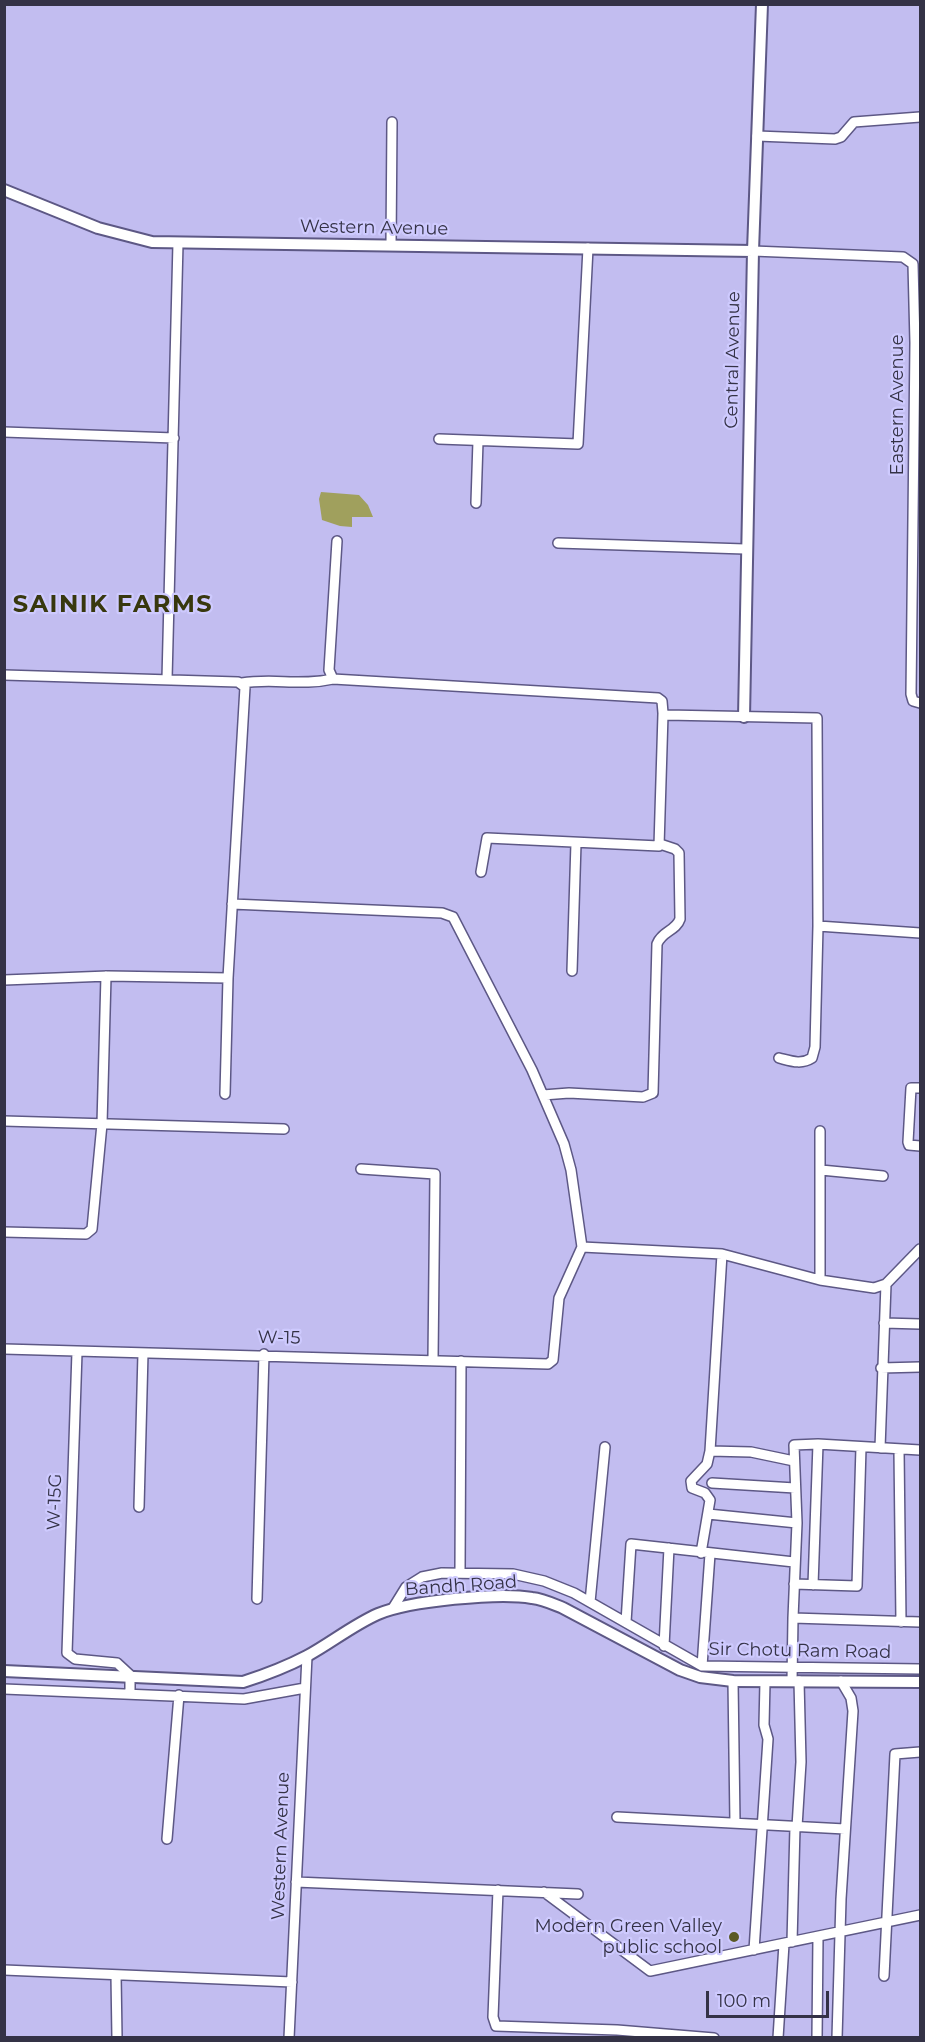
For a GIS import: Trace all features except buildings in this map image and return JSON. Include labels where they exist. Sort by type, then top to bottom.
[{"type":"street","name":"Central Avenue","points":[[744,717],[753,251],[762,4]]},
{"type":"street","points":[[757,136],[835,139],[841,137],[854,122],[921,117]]},
{"type":"street","points":[[391,245],[393,122]]},
{"type":"street","name":"Western Avenue","points":[[4,190],[126,238],[152,242],[753,251]]},
{"type":"street","points":[[167,679],[178,243]]},
{"type":"street","points":[[439,439],[578,444],[588,248]]},
{"type":"street","name":"Eastern Avenue","points":[[753,251],[909,260],[915,271],[918,326],[911,694],[913,701],[921,703]]},
{"type":"street","points":[[4,432],[174,438]]},
{"type":"street","points":[[476,503],[478,441]]},
{"type":"street","points":[[333,679],[328,670],[337,541]]},
{"type":"street","points":[[558,543],[746,549]]},
{"type":"street","points":[[4,675],[167,679],[242,684],[257,681],[314,683],[333,679],[658,698],[662,701],[663,714],[660,844]]},
{"type":"street","points":[[225,1094],[232,904],[247,691],[242,684]]},
{"type":"street","points":[[663,714],[814,717],[818,720],[818,926],[814,1053],[812,1058],[801,1062],[779,1058]]},
{"type":"street","points":[[481,872],[487,838],[576,843],[660,844],[675,849],[679,853],[680,919],[677,927],[659,939],[657,944],[652,1093],[643,1097],[569,1093],[543,1095]]},
{"type":"street","points":[[572,971],[576,843]]},
{"type":"street","points":[[232,904],[442,913],[453,917],[543,1095],[568,1156],[582,1247],[722,1254],[820,1280],[863,1287],[886,1284],[921,1249]]},
{"type":"street","points":[[818,926],[921,933]]},
{"type":"street","points":[[4,980],[106,976],[228,978]]},
{"type":"street","points":[[4,1232],[86,1234],[91,1231],[102,1124],[106,976]]},
{"type":"street","points":[[921,1088],[910,1088],[908,1142],[911,1145],[921,1146]]},
{"type":"street","points":[[4,1121],[284,1129]]},
{"type":"street","points":[[820,1131],[820,1280]]},
{"type":"street","points":[[361,1169],[435,1174],[433,1359]]},
{"type":"street","points":[[821,1170],[884,1176]]},
{"type":"street","name":"W-15","points":[[4,1349],[552,1362],[560,1298],[582,1247]]},
{"type":"street","points":[[702,1666],[710,1498],[705,1493],[692,1488],[690,1481],[706,1466],[710,1451],[722,1254]]},
{"type":"street","points":[[880,1448],[881,1368],[886,1284]]},
{"type":"street","points":[[884,1323],[921,1324]]},
{"type":"street","name":"W-15G","points":[[77,1352],[67,1653],[75,1659],[117,1663],[130,1675]]},
{"type":"street","points":[[139,1507],[143,1353]]},
{"type":"street","points":[[257,1599],[264,1354]]},
{"type":"street","points":[[460,1572],[461,1360]]},
{"type":"street","points":[[881,1368],[921,1367]]},
{"type":"street","points":[[813,1585],[819,1443]]},
{"type":"street","points":[[778,2037],[788,1943],[801,1762],[792,1668],[796,1522],[794,1445],[819,1443],[921,1450]]},
{"type":"street","points":[[590,1602],[605,1447]]},
{"type":"street","points":[[794,1584],[855,1587],[857,1584],[861,1447]]},
{"type":"street","points":[[899,1450],[901,1622]]},
{"type":"street","points":[[710,1451],[752,1452],[794,1461]]},
{"type":"street","points":[[712,1483],[795,1488]]},
{"type":"street","points":[[708,1514],[796,1522]]},
{"type":"street","points":[[626,1622],[630,1545],[794,1562]]},
{"type":"street","points":[[664,1646],[669,1548]]},
{"type":"street","name":"Sir Chotu Ram Road","points":[[393,1608],[398,1597],[413,1581],[430,1574],[460,1572],[525,1576],[574,1593],[702,1666],[921,1669]]},
{"type":"street","name":"Bandh Road","points":[[4,1671],[130,1675],[230,1683],[268,1674],[307,1656],[367,1619],[393,1608],[462,1599],[532,1598],[563,1608],[680,1670],[700,1677],[765,1682],[921,1682]]},
{"type":"street","points":[[793,1618],[921,1622]]},
{"type":"street","name":"Western Avenue","points":[[289,2037],[307,1656]]},
{"type":"street","points":[[130,1675],[130,1693]]},
{"type":"street","points":[[733,1681],[735,1823]]},
{"type":"street","points":[[837,2037],[845,1829],[853,1711],[851,1698],[840,1681]]},
{"type":"street","points":[[754,1950],[768,1739],[764,1725],[765,1682]]},
{"type":"street","points":[[4,1689],[244,1698],[304,1688]]},
{"type":"street","points":[[167,1839],[179,1695]]},
{"type":"street","points":[[884,1976],[895,1754],[921,1752]]},
{"type":"street","points":[[616,1817],[845,1829]]},
{"type":"street","points":[[296,1882],[578,1894]]},
{"type":"street","points":[[498,1890],[493,2017],[496,2026],[617,2030],[714,2037]]},
{"type":"street","points":[[544,1892],[647,1970],[841,1933],[921,1915]]},
{"type":"street","points":[[817,2037],[818,1937]]},
{"type":"street","points":[[4,1970],[292,1982]]},
{"type":"street","points":[[116,1975],[117,2037]]},
{"type":"shaded area","points":[[321,492],[359,495],[368,505],[373,517],[352,517],[352,527],[322,520],[319,499]]},
{"type":"place","name":"Modern Green Valley public school","points":[[734,1937]]},
{"type":"district","name":"SAINIK FARMS","points":[[113,605]]}]
